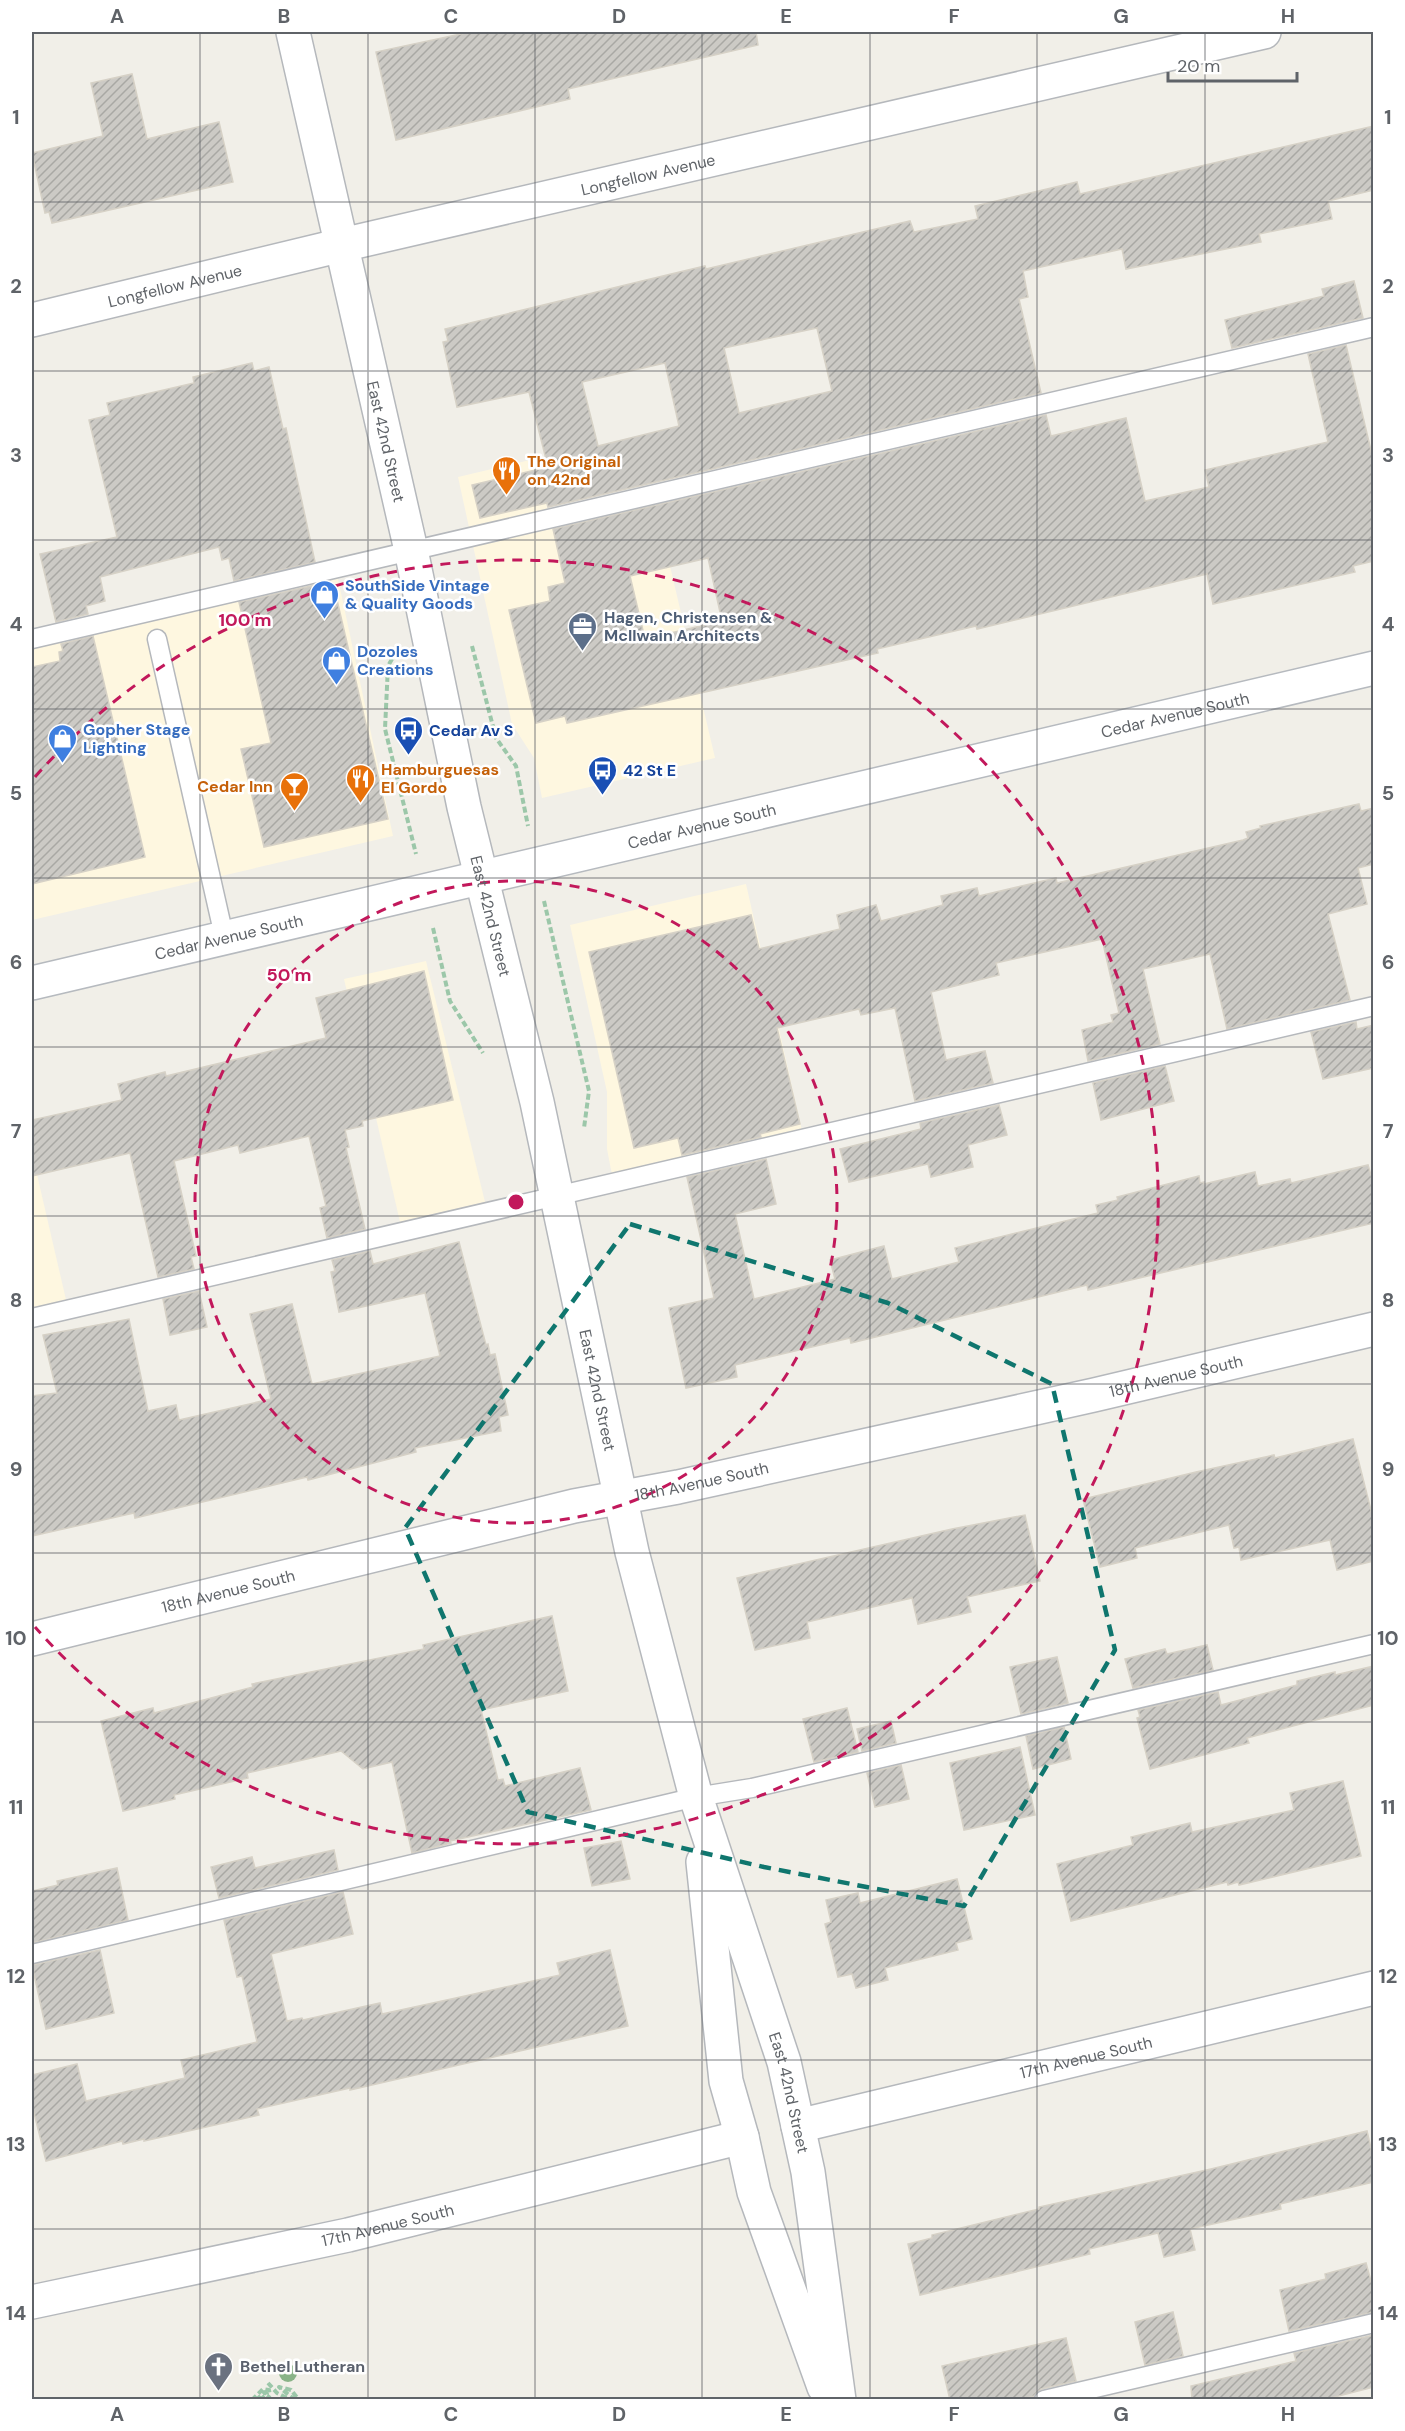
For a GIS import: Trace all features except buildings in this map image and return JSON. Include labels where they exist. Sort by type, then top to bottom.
[{"type":"street","name":"East 42nd Street","points":[[293,32],[411,550],[462,796],[537,1102],[632,1552],[696,1797],[784,2062],[808,2172],[839,2400]]},
{"type":"street","name":"Longfellow Avenue","points":[[32,320],[342,244],[1264,32]]},
{"type":"street","name":"Cedar Avenue South","points":[[32,982],[1374,668]]},
{"type":"street","name":"18th Avenue South","points":[[32,1639],[621,1496],[678,1487],[1094,1395],[1374,1329]]},
{"type":"street","name":"East 42nd Street","points":[[696,1797],[726,2081],[754,2192],[828,2400]]},
{"type":"street","name":"17th Avenue South","points":[[798,2126],[1374,1988]]},
{"type":"street","name":"17th Avenue South","points":[[32,2302],[348,2235],[742,2138]]},
{"type":"lane","points":[[32,639],[1374,327]]},
{"type":"lane","points":[[157,639],[225,936]]},
{"type":"lane","points":[[32,1318],[1374,1006]]},
{"type":"lane","points":[[32,1954],[696,1797],[764,1785],[1374,1644]]},
{"type":"lane","points":[[1044,2400],[1374,2323]]},
{"type":"path","points":[[393,656],[388,666],[385,729],[414,845]]},
{"type":"path","points":[[547,915],[589,1091],[584,1130]]},
{"type":"path","points":[[437,942],[450,1001],[479,1050],[487,1057]]},
{"type":"path","points":[[268,2383],[277,2392],[295,2400]]},
{"type":"path","points":[[256,2400],[263,2388],[269,2390],[270,2395],[266,2400]]},
{"type":"path","points":[[280,2400],[285,2400]]},
{"type":"highlighted area","points":[[630,1224],[888,1303],[1052,1384],[1115,1650],[964,1906],[764,1867],[528,1812],[405,1528]]},
{"type":"shaded area","points":[[534,459],[552,526],[655,502],[715,758],[542,798],[534,758],[512,724],[458,477]]},
{"type":"shaded area","points":[[338,579],[393,836],[32,920],[32,648]]},
{"type":"shaded area","points":[[746,884],[803,1135],[613,1180],[607,1149],[607,1092],[570,925]]},
{"type":"shaded area","points":[[426,961],[485,1202],[400,1222],[344,979]]},
{"type":"shaded area","points":[[32,1153],[67,1304],[32,1312]]},
{"type":"place","name":"The Original on 42nd","points":[[506,496]]},
{"type":"place","name":"SouthSide Vintage & Quality Goods","points":[[324,620]]},
{"type":"place","name":"Hagen, Christensen & McIlwain Architects","points":[[583,652]]},
{"type":"place","name":"Dozoles Creations","points":[[336,686]]},
{"type":"place","name":"Cedar Av S","points":[[408,756]]},
{"type":"place","name":"Gopher Stage Lighting","points":[[62,764]]},
{"type":"place","name":"42 St E","points":[[602,796]]},
{"type":"place","name":"Hamburguesas El Gordo","points":[[360,804]]},
{"type":"place","name":"Cedar Inn","points":[[294,812]]},
{"type":"place","name":"Bethel Lutheran","points":[[219,2392]]}]
